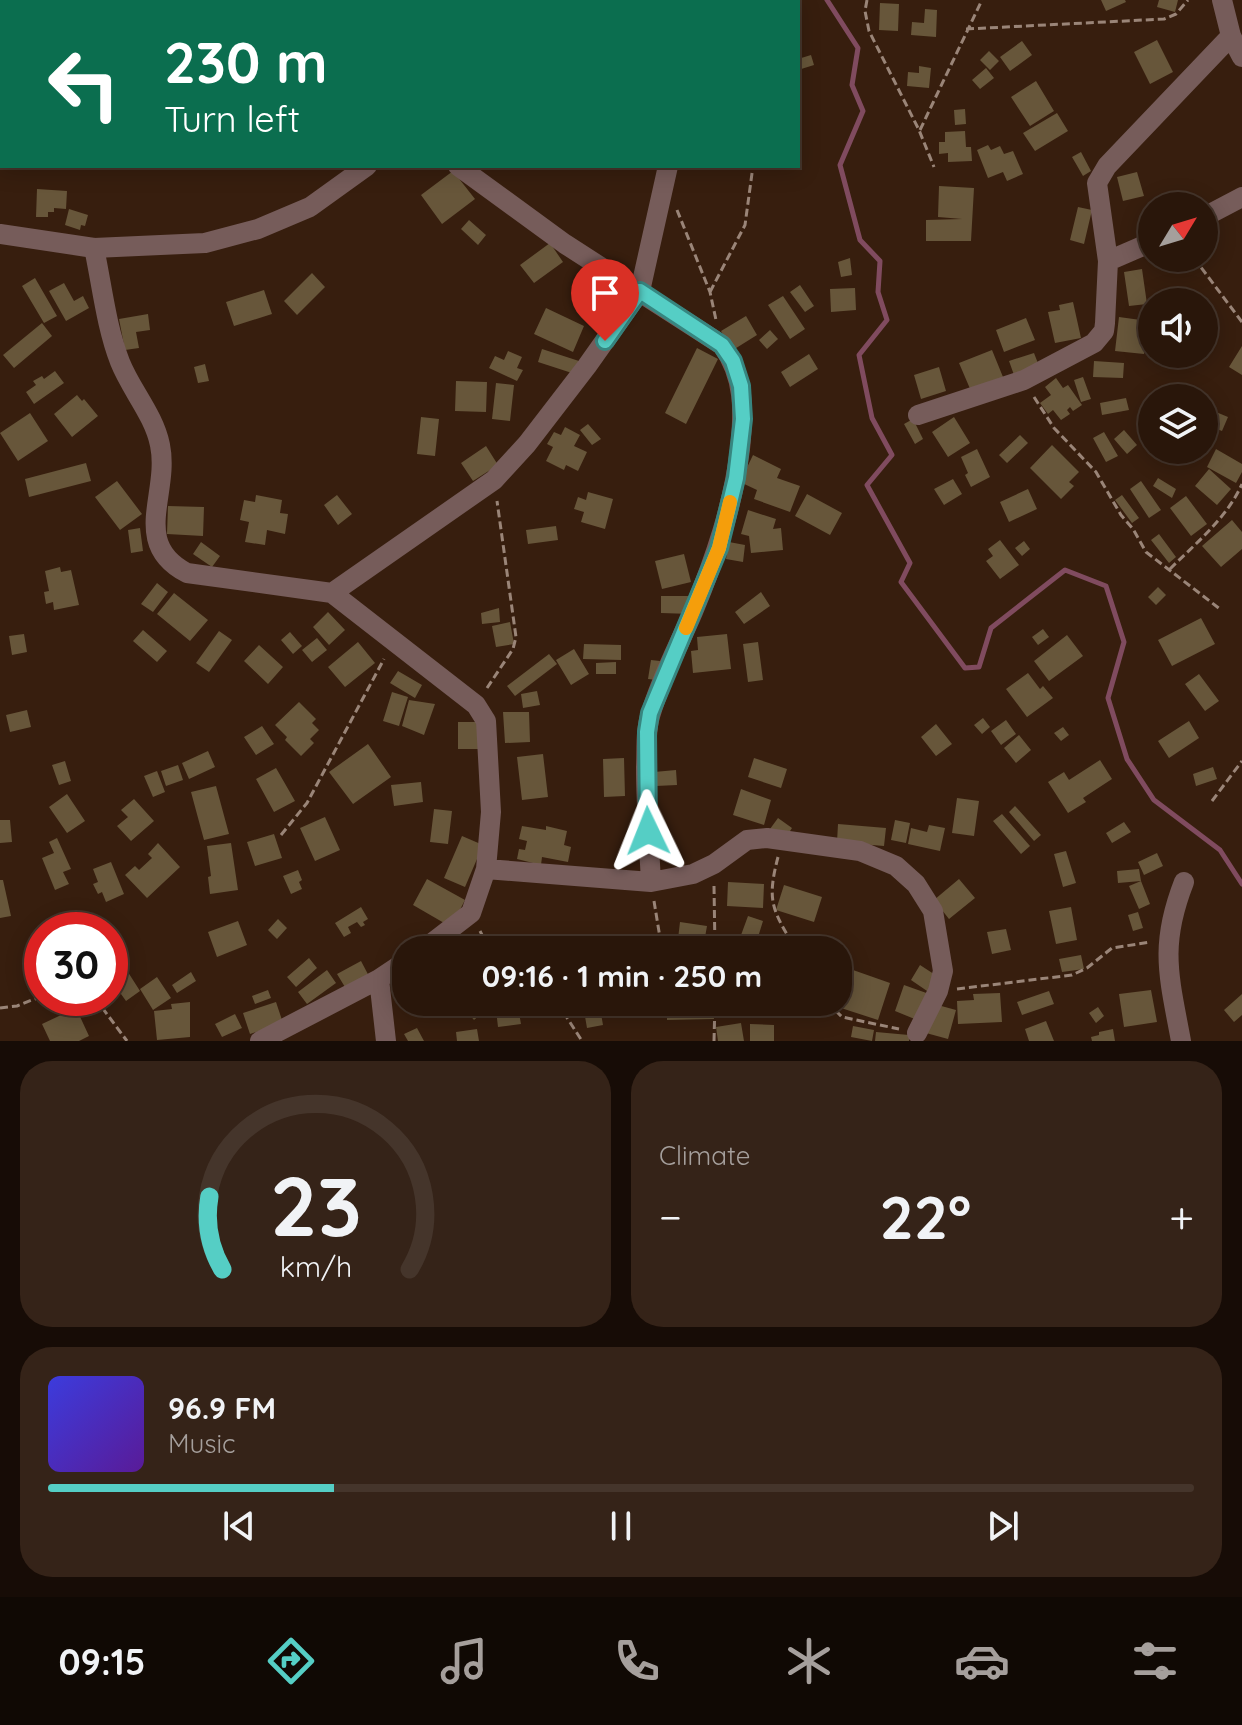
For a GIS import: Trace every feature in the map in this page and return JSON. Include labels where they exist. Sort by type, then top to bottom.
[{"type":"street","points":[[1222,0],[1231,36],[1242,57]]},
{"type":"street","points":[[918,415],[1024,380],[1100,337],[1105,323],[1108,261],[1097,183],[1101,175],[1231,36]]},
{"type":"street","points":[[0,234],[94,248],[205,243],[258,229],[310,207],[364,168]]},
{"type":"street","points":[[461,168],[565,244],[722,345],[733,361],[741,386],[743,419],[736,478],[719,548],[650,713],[646,806],[651,882]]},
{"type":"street","points":[[332,593],[494,480],[553,411],[640,291],[668,168]]},
{"type":"street","points":[[1218,210],[1242,197]]},
{"type":"street","points":[[94,248],[120,361],[160,444],[162,469],[155,523],[156,543],[163,555],[187,573],[332,593],[476,705],[486,721],[491,812],[486,869],[471,913],[441,936]]},
{"type":"street","points":[[1108,261],[1138,248]]},
{"type":"street","points":[[486,869],[651,882],[693,874],[714,864],[747,840],[767,838],[860,851],[896,866],[916,884],[933,911],[943,971],[938,991],[917,1033]]},
{"type":"street","points":[[1181,1041],[1169,974],[1167,941],[1171,914],[1184,882]]},
{"type":"street","points":[[260,1041],[392,970]]},
{"type":"street","points":[[379,979],[386,1041]]},
{"type":"path","points":[[867,0],[865,11],[869,31],[919,130],[934,167]]},
{"type":"path","points":[[919,130],[982,0]]},
{"type":"path","points":[[966,29],[1164,19],[1176,14],[1188,0]]},
{"type":"path","points":[[710,292],[745,225],[753,168]]},
{"type":"path","points":[[676,209],[710,292],[722,345]]},
{"type":"path","points":[[1204,272],[1242,322]]},
{"type":"path","points":[[1024,380],[1054,428],[1096,472],[1146,552],[1220,609]]},
{"type":"path","points":[[476,705],[513,649],[516,637],[494,480]]},
{"type":"path","points":[[1169,570],[1216,522],[1242,484]]},
{"type":"path","points":[[281,835],[307,803],[394,641]]},
{"type":"path","points":[[1212,801],[1242,761]]},
{"type":"path","points":[[782,841],[771,884],[771,901],[788,936]]},
{"type":"path","points":[[714,864],[715,936]]},
{"type":"path","points":[[651,882],[660,936]]},
{"type":"path","points":[[938,991],[1072,975],[1087,968],[1112,948],[1167,941]]},
{"type":"path","points":[[0,1008],[24,1003]]},
{"type":"path","points":[[108,1016],[127,1041]]},
{"type":"path","points":[[566,1016],[582,1041]]},
{"type":"path","points":[[714,1041],[715,1016]]},
{"type":"path","points":[[841,1016],[917,1033]]},
{"type":"building","points":[[1101,0],[1125,0],[1126,2],[1106,11]]},
{"type":"building","points":[[1159,0],[1178,0],[1175,12],[1157,7]]},
{"type":"building","points":[[880,3],[899,4],[898,31],[879,30]]},
{"type":"building","points":[[925,9],[937,10],[936,37],[911,35],[912,22],[924,23]]},
{"type":"building","points":[[1157,40],[1173,72],[1150,84],[1134,52]]},
{"type":"building","points":[[1022,41],[1032,55],[1010,71],[1000,57]]},
{"type":"building","points":[[989,51],[999,61],[990,70],[980,60]]},
{"type":"building","points":[[811,55],[814,65],[800,69],[800,58]]},
{"type":"building","points":[[919,66],[931,68],[929,88],[907,86],[908,72],[919,73]]},
{"type":"building","points":[[986,68],[994,78],[980,89],[972,80]]},
{"type":"building","points":[[1036,81],[1054,111],[1030,126],[1011,97]]},
{"type":"building","points":[[965,109],[966,124],[955,125],[954,110]]},
{"type":"building","points":[[1057,113],[1068,131],[1035,151],[1023,133]]},
{"type":"building","points":[[965,131],[966,147],[971,147],[972,161],[948,162],[948,153],[939,154],[939,142],[945,142],[945,132]]},
{"type":"building","points":[[988,145],[991,150],[1000,146],[1004,154],[1013,151],[1023,174],[1007,181],[1003,172],[988,178],[977,150]]},
{"type":"building","points":[[1081,152],[1091,171],[1083,176],[1072,157]]},
{"type":"building","points":[[453,171],[475,199],[442,224],[421,195]]},
{"type":"building","points":[[1137,172],[1143,192],[1138,192],[1138,197],[1123,201],[1117,177]]},
{"type":"building","points":[[939,186],[974,188],[971,241],[926,241],[926,220],[962,219],[938,217]]},
{"type":"building","points":[[37,189],[67,191],[66,209],[54,208],[54,212],[48,212],[48,217],[36,217]]},
{"type":"building","points":[[1078,207],[1092,210],[1084,244],[1070,240]]},
{"type":"building","points":[[69,209],[88,215],[85,226],[81,225],[80,230],[65,225]]},
{"type":"building","points":[[469,220],[486,235],[478,245],[461,229]]},
{"type":"building","points":[[550,243],[563,262],[534,283],[520,265]]},
{"type":"building","points":[[850,258],[852,275],[841,277],[838,262]]},
{"type":"building","points":[[1124,272],[1142,272],[1145,288],[1138,288],[1138,305],[1129,306]]},
{"type":"building","points":[[312,273],[325,287],[297,315],[284,301]]},
{"type":"building","points":[[35,278],[57,316],[44,323],[22,286]]},
{"type":"building","points":[[64,283],[74,301],[83,296],[89,308],[66,321],[49,291]]},
{"type":"building","points":[[800,285],[814,306],[805,312],[790,292]]},
{"type":"building","points":[[855,288],[856,310],[831,312],[830,289]]},
{"type":"building","points":[[264,290],[272,314],[234,326],[226,302]]},
{"type":"building","points":[[783,296],[805,329],[790,339],[768,305]]},
{"type":"building","points":[[1073,302],[1081,338],[1055,343],[1048,312],[1060,310],[1059,305]]},
{"type":"building","points":[[546,308],[584,326],[573,352],[534,334]]},
{"type":"building","points":[[148,314],[150,330],[136,332],[139,348],[125,350],[119,319]]},
{"type":"building","points":[[746,316],[757,335],[733,350],[721,331]]},
{"type":"building","points":[[1119,317],[1138,320],[1138,353],[1115,351]]},
{"type":"building","points":[[1026,318],[1035,340],[1004,352],[996,330]]},
{"type":"building","points":[[42,323],[52,336],[14,368],[3,355]]},
{"type":"building","points":[[770,330],[778,339],[767,349],[759,340]]},
{"type":"building","points":[[1242,346],[1242,375],[1229,367]]},
{"type":"building","points":[[697,348],[718,359],[686,424],[665,413]]},
{"type":"building","points":[[542,349],[579,361],[575,374],[538,362]]},
{"type":"building","points":[[992,350],[1003,377],[971,391],[959,363]]},
{"type":"building","points":[[508,351],[522,357],[517,368],[523,370],[517,381],[489,368],[495,356],[504,360]]},
{"type":"building","points":[[1034,353],[1039,366],[1014,375],[1009,361]]},
{"type":"building","points":[[809,354],[818,369],[790,387],[781,372]]},
{"type":"building","points":[[1094,361],[1124,363],[1123,378],[1093,377]]},
{"type":"building","points":[[205,364],[209,381],[198,383],[194,367]]},
{"type":"building","points":[[939,367],[946,391],[921,399],[914,375]]},
{"type":"building","points":[[55,371],[64,383],[34,404],[26,392],[36,385],[33,381],[42,376],[44,379]]},
{"type":"building","points":[[1083,377],[1091,399],[1081,402],[1074,380]]},
{"type":"building","points":[[1056,378],[1063,388],[1068,385],[1082,405],[1073,411],[1070,407],[1067,410],[1070,414],[1061,420],[1053,410],[1048,414],[1040,403],[1051,395],[1045,387]]},
{"type":"building","points":[[456,381],[487,382],[486,412],[455,411]]},
{"type":"building","points":[[496,383],[514,385],[510,421],[492,419]]},
{"type":"building","points":[[77,395],[98,416],[72,437],[54,414]]},
{"type":"building","points":[[1126,398],[1129,410],[1102,415],[1100,403]]},
{"type":"building","points":[[30,413],[48,441],[18,461],[0,433]]},
{"type":"building","points":[[1218,413],[1228,417],[1222,431],[1218,429]]},
{"type":"building","points":[[421,417],[439,419],[435,456],[417,454]]},
{"type":"building","points":[[954,417],[970,443],[948,457],[932,432]]},
{"type":"building","points":[[913,419],[923,439],[915,444],[904,424]]},
{"type":"building","points":[[588,424],[601,439],[592,445],[580,430]]},
{"type":"building","points":[[565,427],[580,435],[574,446],[587,452],[578,471],[566,465],[564,470],[546,461],[553,447],[547,444],[554,432],[561,435]]},
{"type":"building","points":[[1124,430],[1137,445],[1127,454],[1114,439]]},
{"type":"building","points":[[1104,432],[1118,456],[1106,462],[1093,438]]},
{"type":"building","points":[[1020,435],[1028,443],[1007,463],[999,455]]},
{"type":"building","points":[[1052,445],[1079,472],[1069,482],[1074,486],[1061,499],[1030,468]]},
{"type":"building","points":[[486,446],[498,465],[473,481],[461,463]]},
{"type":"building","points":[[977,449],[990,477],[971,487],[961,457]]},
{"type":"building","points":[[1218,450],[1242,464],[1242,472],[1236,483],[1207,467],[1208,464],[1218,464]]},
{"type":"building","points":[[753,455],[781,469],[777,478],[800,486],[790,512],[754,499],[757,490],[740,482]]},
{"type":"building","points":[[86,463],[91,481],[29,497],[25,479]]},
{"type":"building","points":[[1209,469],[1231,489],[1217,505],[1195,486]]},
{"type":"building","points":[[1158,478],[1176,489],[1172,498],[1153,486]]},
{"type":"building","points":[[953,479],[962,494],[944,505],[934,489]]},
{"type":"building","points":[[117,481],[142,514],[120,530],[95,497]]},
{"type":"building","points":[[1141,481],[1161,510],[1149,518],[1130,489]]},
{"type":"building","points":[[1028,489],[1037,509],[1009,522],[1000,502]]},
{"type":"building","points":[[588,492],[613,499],[605,529],[581,522],[584,512],[574,509],[578,497],[586,500]]},
{"type":"building","points":[[807,494],[842,513],[830,535],[795,516]]},
{"type":"building","points":[[256,495],[282,500],[280,513],[288,514],[285,534],[267,530],[265,545],[245,542],[249,522],[240,520],[244,500],[255,502]]},
{"type":"building","points":[[337,495],[352,514],[338,525],[324,505]]},
{"type":"building","points":[[1122,495],[1139,518],[1132,523],[1115,500]]},
{"type":"building","points":[[1186,496],[1207,524],[1191,536],[1170,508]]},
{"type":"building","points":[[168,506],[204,507],[203,536],[167,534]]},
{"type":"building","points":[[748,510],[776,519],[773,529],[781,528],[783,550],[751,553],[749,536],[741,534]]},
{"type":"building","points":[[1232,520],[1242,532],[1242,549],[1221,567],[1202,546]]},
{"type":"building","points":[[556,526],[558,540],[528,544],[526,530]]},
{"type":"building","points":[[140,528],[143,551],[131,553],[128,530]]},
{"type":"building","points":[[1159,534],[1176,557],[1169,563],[1151,540]]},
{"type":"building","points":[[1000,540],[1019,565],[1000,579],[986,561],[993,556],[988,549]]},
{"type":"building","points":[[1024,541],[1030,549],[1022,556],[1015,548]]},
{"type":"building","points":[[201,542],[220,556],[212,567],[193,554]]},
{"type":"building","points":[[729,542],[745,545],[743,562],[726,559]]},
{"type":"building","points":[[684,554],[691,582],[662,589],[655,561]]},
{"type":"building","points":[[60,567],[61,572],[71,570],[79,605],[54,610],[53,602],[46,604],[44,592],[49,591],[45,571]]},
{"type":"building","points":[[157,583],[168,592],[153,612],[141,604]]},
{"type":"building","points":[[1158,587],[1166,595],[1156,605],[1148,597]]},
{"type":"building","points":[[761,592],[770,606],[744,624],[735,612]]},
{"type":"building","points":[[174,593],[208,620],[190,641],[157,614]]},
{"type":"building","points":[[661,596],[691,596],[691,614],[661,613]]},
{"type":"building","points":[[499,608],[500,622],[482,624],[481,613]]},
{"type":"building","points":[[328,612],[345,630],[329,645],[313,627]]},
{"type":"building","points":[[1201,618],[1215,644],[1172,666],[1158,640]]},
{"type":"building","points":[[510,622],[514,644],[496,647],[492,626]]},
{"type":"building","points":[[1043,629],[1049,637],[1038,645],[1032,637]]},
{"type":"building","points":[[143,630],[167,651],[157,662],[133,641]]},
{"type":"building","points":[[219,631],[232,640],[209,672],[196,663]]},
{"type":"building","points":[[290,632],[302,646],[293,654],[281,640]]},
{"type":"building","points":[[24,634],[27,652],[12,655],[9,636]]},
{"type":"building","points":[[727,634],[731,669],[693,673],[691,651],[698,650],[697,637]]},
{"type":"building","points":[[1067,635],[1083,656],[1049,681],[1034,661]]},
{"type":"building","points":[[317,638],[327,650],[312,662],[302,650]]},
{"type":"building","points":[[358,642],[375,663],[345,687],[328,667]]},
{"type":"building","points":[[758,642],[763,680],[748,682],[743,644]]},
{"type":"building","points":[[584,644],[621,645],[621,660],[583,659]]},
{"type":"building","points":[[259,645],[283,667],[268,684],[244,661]]},
{"type":"building","points":[[574,649],[589,674],[571,685],[556,660]]},
{"type":"building","points":[[549,654],[557,664],[515,696],[507,686]]},
{"type":"building","points":[[651,660],[660,661],[657,680],[648,679]]},
{"type":"building","points":[[616,662],[616,674],[596,674],[596,663]]},
{"type":"building","points":[[398,671],[422,685],[415,698],[390,683]]},
{"type":"building","points":[[1028,673],[1040,689],[1043,686],[1053,698],[1027,717],[1006,689]]},
{"type":"building","points":[[1199,674],[1219,701],[1205,711],[1185,684]]},
{"type":"building","points":[[537,691],[540,705],[523,708],[521,694]]},
{"type":"building","points":[[392,692],[408,697],[399,726],[383,721]]},
{"type":"building","points":[[409,700],[435,704],[424,735],[402,726]]},
{"type":"building","points":[[299,702],[316,719],[312,723],[319,730],[310,739],[314,743],[301,756],[275,725]]},
{"type":"building","points":[[27,710],[31,727],[10,732],[6,715]]},
{"type":"building","points":[[503,712],[529,712],[530,742],[505,743]]},
{"type":"building","points":[[983,718],[990,727],[982,734],[974,725]]},
{"type":"building","points":[[1006,720],[1016,734],[1001,745],[991,731]]},
{"type":"building","points":[[1189,721],[1199,738],[1169,758],[1158,741]]},
{"type":"building","points":[[458,722],[481,722],[481,749],[458,749]]},
{"type":"building","points":[[936,724],[952,744],[936,756],[921,737]]},
{"type":"building","points":[[262,726],[274,744],[256,755],[244,737]]},
{"type":"building","points":[[1063,727],[1069,735],[1061,741],[1054,733]]},
{"type":"building","points":[[1019,735],[1031,750],[1016,763],[1004,748]]},
{"type":"building","points":[[368,744],[391,777],[353,804],[329,772]]},
{"type":"building","points":[[208,751],[215,767],[189,779],[182,763]]},
{"type":"building","points":[[543,754],[548,797],[522,800],[517,757]]},
{"type":"building","points":[[624,758],[625,796],[604,797],[603,759]]},
{"type":"building","points":[[754,758],[787,769],[781,788],[748,777]]},
{"type":"building","points":[[1100,760],[1112,779],[1083,798],[1086,802],[1068,813],[1048,782],[1064,772],[1069,780]]},
{"type":"building","points":[[65,761],[71,781],[59,785],[52,765]]},
{"type":"building","points":[[178,765],[183,780],[166,786],[161,771]]},
{"type":"building","points":[[1213,767],[1217,779],[1196,786],[1193,774]]},
{"type":"building","points":[[276,768],[295,801],[274,812],[256,779]]},
{"type":"building","points":[[676,770],[677,785],[656,786],[654,772]]},
{"type":"building","points":[[157,771],[165,792],[153,797],[144,776]]},
{"type":"building","points":[[421,782],[423,802],[394,806],[391,785]]},
{"type":"building","points":[[216,786],[229,834],[204,840],[191,792]]},
{"type":"building","points":[[741,789],[771,800],[764,825],[733,815]]},
{"type":"building","points":[[67,794],[85,821],[67,833],[49,807]]},
{"type":"building","points":[[957,798],[979,801],[974,836],[952,833]]},
{"type":"building","points":[[134,799],[154,821],[131,841],[117,826],[128,817],[121,810]]},
{"type":"building","points":[[1015,806],[1041,835],[1034,841],[1009,812]]},
{"type":"building","points":[[434,809],[452,811],[448,844],[430,842]]},
{"type":"building","points":[[1002,814],[1030,846],[1021,854],[993,821]]},
{"type":"building","points":[[325,817],[340,850],[315,861],[300,828]]},
{"type":"building","points":[[778,818],[792,828],[785,839],[770,829]]},
{"type":"building","points":[[0,820],[10,820],[12,842],[0,843]]},
{"type":"building","points":[[895,820],[910,823],[906,843],[891,840]]},
{"type":"building","points":[[1124,822],[1131,832],[1112,843],[1106,833]]},
{"type":"building","points":[[838,824],[886,828],[884,846],[837,842]]},
{"type":"building","points":[[929,825],[945,828],[940,851],[908,844],[911,828],[927,832]]},
{"type":"building","points":[[522,826],[546,830],[546,826],[567,831],[564,845],[571,847],[568,862],[542,857],[541,865],[517,859],[519,849],[525,850],[527,841],[519,839]]},
{"type":"building","points":[[274,834],[282,858],[255,866],[247,842]]},
{"type":"building","points":[[462,836],[483,845],[465,887],[444,878]]},
{"type":"building","points":[[57,838],[71,869],[63,872],[69,884],[55,890],[42,858],[54,853],[49,842]]},
{"type":"building","points":[[158,843],[180,867],[147,898],[125,875],[135,866],[139,870],[152,858],[148,854]]},
{"type":"building","points":[[231,843],[238,890],[210,894],[207,846]]},
{"type":"building","points":[[1066,851],[1076,883],[1063,887],[1054,854]]},
{"type":"building","points":[[1157,853],[1163,866],[1144,875],[1138,862]]},
{"type":"building","points":[[111,862],[124,894],[106,902],[102,892],[98,894],[93,884],[98,882],[93,869]]},
{"type":"building","points":[[1139,869],[1141,881],[1118,883],[1117,871]]},
{"type":"building","points":[[298,870],[302,889],[291,894],[283,876]]},
{"type":"building","points":[[427,879],[465,900],[451,927],[413,905]]},
{"type":"building","points":[[959,879],[975,898],[949,919],[934,900]]},
{"type":"building","points":[[0,880],[3,880],[11,916],[0,918]]},
{"type":"building","points":[[1141,881],[1150,904],[1139,909],[1129,886]]},
{"type":"building","points":[[728,882],[764,884],[763,908],[727,906]]},
{"type":"building","points":[[784,885],[822,897],[814,922],[776,910]]},
{"type":"building","points":[[361,907],[368,919],[363,922],[365,925],[361,927],[357,922],[348,927],[351,933],[344,937],[335,923]]},
{"type":"building","points":[[1071,907],[1077,940],[1056,944],[1049,911]]},
{"type":"building","points":[[1138,912],[1143,928],[1133,931],[1128,915]]},
{"type":"building","points":[[748,916],[763,921],[758,936],[741,936]]},
{"type":"building","points":[[278,919],[287,928],[277,939],[268,930]]},
{"type":"building","points":[[238,921],[247,945],[217,957],[208,932]]},
{"type":"building","points":[[680,922],[707,926],[705,936],[678,936]]},
{"type":"building","points":[[1006,929],[1011,950],[992,954],[987,932]]},
{"type":"building","points":[[1081,955],[1084,969],[1062,972],[1059,959]]},
{"type":"building","points":[[309,958],[317,968],[296,987],[287,977]]},
{"type":"building","points":[[361,961],[371,980],[348,992],[337,974]]},
{"type":"building","points":[[920,965],[940,978],[930,993],[911,980]]},
{"type":"building","points":[[327,970],[336,983],[307,1004],[298,992]]},
{"type":"building","points":[[853,970],[890,983],[878,1020],[852,1012]]},
{"type":"building","points":[[128,972],[140,991],[128,1000]]},
{"type":"building","points":[[191,972],[196,981],[177,993],[172,985]]},
{"type":"building","points":[[157,977],[171,998],[153,1010],[140,989]]},
{"type":"building","points":[[904,985],[932,995],[922,1022],[895,1011]]},
{"type":"building","points":[[268,990],[271,998],[255,1004],[252,996]]},
{"type":"building","points":[[1151,990],[1157,1022],[1124,1027],[1119,994]]},
{"type":"building","points":[[1049,991],[1054,1004],[1022,1015],[1017,1002]]},
{"type":"building","points":[[1000,993],[1002,1022],[958,1024],[957,1001],[974,1000],[973,994]]},
{"type":"building","points":[[1242,994],[1242,1015],[1234,1022],[1224,1010]]},
{"type":"building","points":[[190,1002],[190,1037],[157,1040],[154,1011],[172,1009],[171,1004]]},
{"type":"building","points":[[276,1002],[283,1023],[250,1034],[243,1013]]},
{"type":"building","points":[[934,1004],[956,1010],[948,1039],[926,1033]]},
{"type":"building","points":[[1098,1007],[1104,1016],[1096,1023],[1089,1013]]},
{"type":"building","points":[[235,1014],[242,1028],[222,1037],[215,1024]]},
{"type":"building","points":[[59,1016],[80,1016],[89,1036],[79,1041],[50,1041],[42,1024]]},
{"type":"building","points":[[497,1016],[520,1016],[521,1024],[498,1027]]},
{"type":"building","points":[[585,1016],[601,1016],[603,1025],[587,1028]]},
{"type":"building","points":[[667,1016],[714,1016],[714,1019],[667,1020]]},
{"type":"building","points":[[1046,1021],[1054,1041],[1029,1041],[1025,1029]]},
{"type":"building","points":[[741,1023],[744,1041],[718,1041],[716,1027]]},
{"type":"building","points":[[750,1024],[774,1025],[774,1041],[750,1041]]},
{"type":"building","points":[[853,1026],[874,1030],[872,1041],[851,1037]]},
{"type":"building","points":[[417,1028],[424,1041],[408,1041],[404,1034]]},
{"type":"building","points":[[477,1029],[479,1041],[457,1041],[456,1032]]},
{"type":"building","points":[[1113,1029],[1115,1041],[1092,1041],[1091,1037],[1099,1035],[1099,1032]]},
{"type":"building","points":[[876,1032],[909,1035],[909,1041],[875,1041]]},
{"type":"waterway","points":[[827,0],[858,48],[852,85],[863,111],[840,165],[860,240],[880,261],[878,292],[887,320],[859,355],[872,418],[892,455],[867,485],[910,563],[901,582],[965,668],[979,667],[991,628],[1065,570],[1106,586],[1124,642],[1108,698],[1127,759],[1154,800],[1220,850],[1242,884]]},
{"type":"slow traffic","points":[[686,628],[719,548],[730,502]]},
{"type":"route","points":[[605,341],[640,291],[722,345],[733,361],[741,386],[743,419],[736,478],[719,548],[650,713],[647,732],[648,831]]}]
